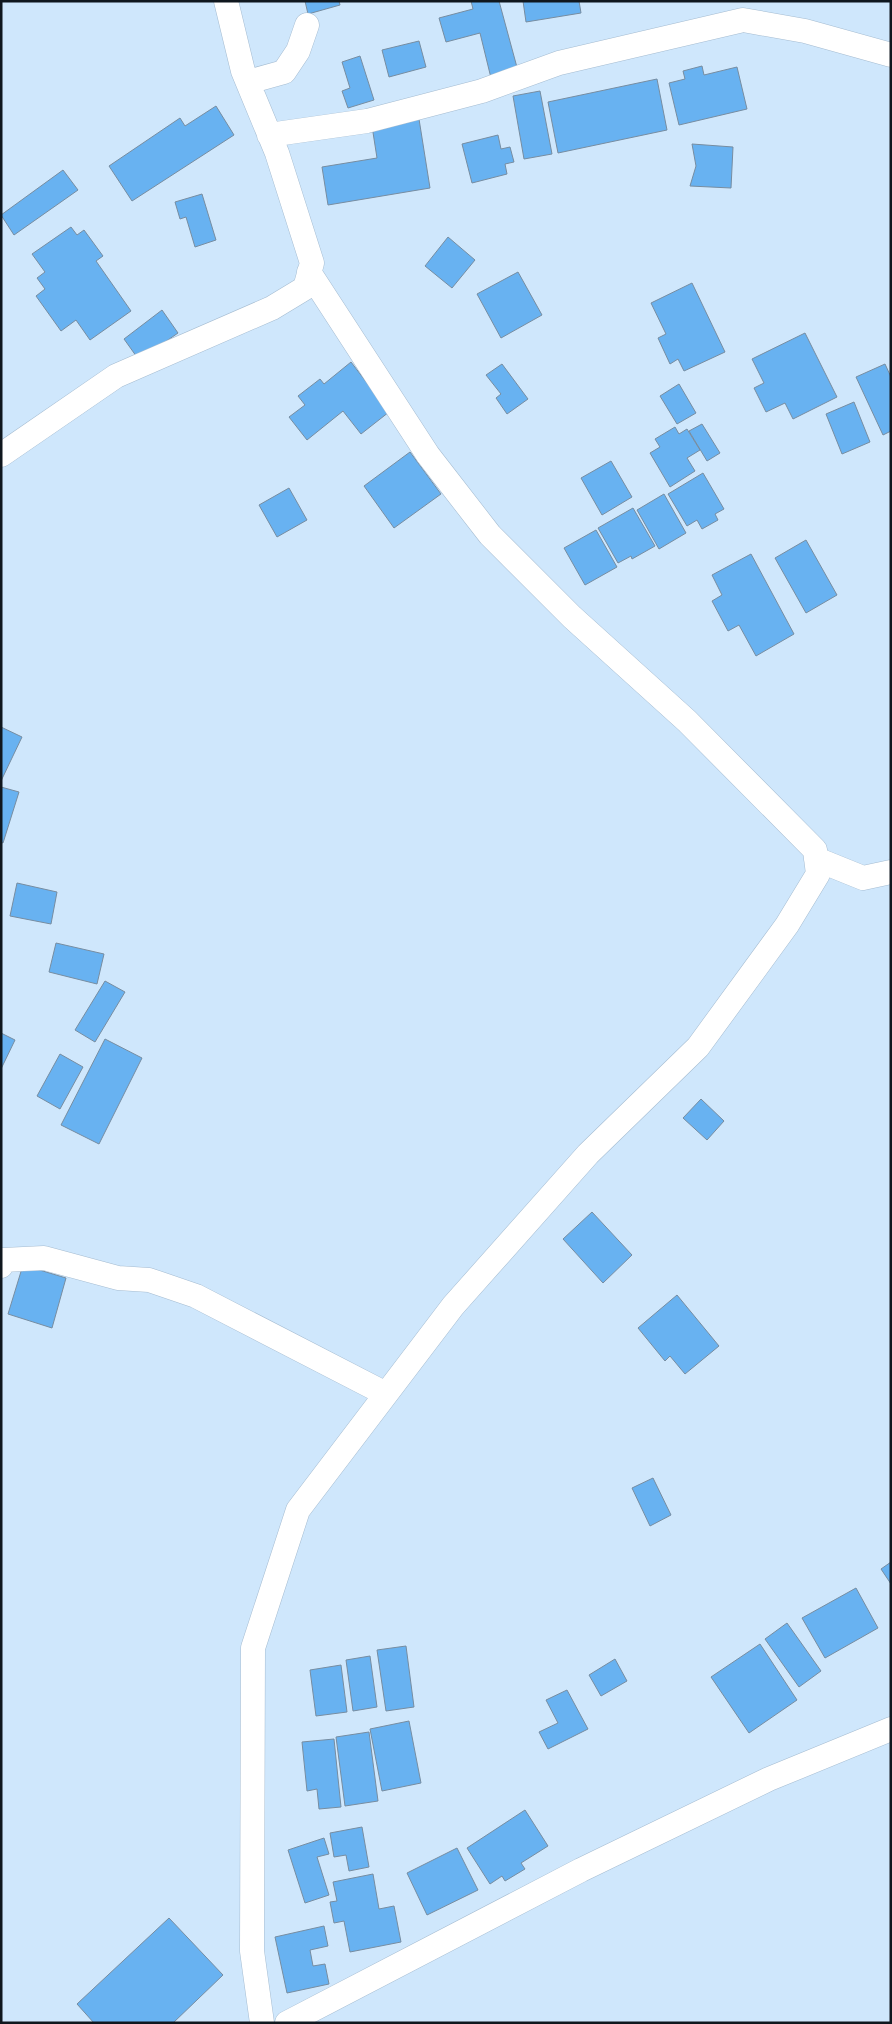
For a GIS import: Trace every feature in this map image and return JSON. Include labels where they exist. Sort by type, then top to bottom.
[{"type":"street","points":[[1,455],[116,376],[272,308],[305,288],[312,263],[269,135],[243,71],[226,1]]},
{"type":"street","points":[[269,135],[367,121],[482,91],[559,63],[743,20],[805,31],[891,55]]},
{"type":"street","points":[[248,82],[284,72],[298,51],[306,25]]},
{"type":"street","points":[[262,2023],[252,1950],[253,1648],[298,1510],[454,1306],[575,1169],[698,1047],[787,925],[818,874],[815,850],[687,721],[572,617],[490,535],[428,455],[309,272]]},
{"type":"street","points":[[816,860],[863,878],[891,872]]},
{"type":"street","points":[[1,1266],[4,1260],[44,1258],[118,1278],[149,1280],[196,1296],[386,1394]]},
{"type":"street","points":[[287,2023],[581,1870],[768,1779],[891,1729]]},
{"type":"building","points":[[305,1],[339,1],[340,5],[308,14]]},
{"type":"building","points":[[471,1],[499,1],[518,71],[491,78],[480,33],[446,42],[439,18],[473,9]]},
{"type":"building","points":[[523,1],[579,1],[581,13],[526,22]]},
{"type":"building","points":[[419,41],[426,67],[389,77],[382,50]]},
{"type":"building","points":[[360,56],[374,100],[348,108],[342,91],[350,88],[342,62]]},
{"type":"building","points":[[702,66],[704,75],[737,67],[747,109],[679,125],[669,83],[685,79],[683,71]]},
{"type":"building","points":[[657,79],[667,130],[558,153],[548,102]]},
{"type":"building","points":[[540,91],[552,154],[524,159],[513,96]]},
{"type":"building","points":[[216,106],[234,135],[132,201],[109,166],[180,118],[185,126]]},
{"type":"building","points":[[419,119],[430,188],[328,205],[322,167],[377,158],[372,126]]},
{"type":"building","points":[[498,135],[501,149],[510,147],[514,162],[505,164],[507,174],[472,183],[462,144]]},
{"type":"building","points":[[692,144],[733,147],[731,188],[690,186],[696,166]]},
{"type":"building","points":[[63,170],[78,190],[14,235],[1,215]]},
{"type":"building","points":[[202,194],[216,240],[195,247],[186,217],[180,219],[175,202]]},
{"type":"building","points":[[71,227],[77,235],[84,230],[103,256],[96,261],[131,311],[90,340],[76,320],[61,331],[36,296],[45,289],[37,278],[45,272],[32,254]]},
{"type":"building","points":[[448,237],[475,260],[452,288],[425,266]]},
{"type":"building","points":[[518,272],[542,315],[501,338],[477,294]]},
{"type":"building","points":[[692,283],[725,352],[684,371],[678,359],[670,364],[658,338],[666,334],[651,303]]},
{"type":"building","points":[[162,310],[178,333],[139,360],[124,339]]},
{"type":"building","points":[[805,333],[837,397],[793,419],[785,403],[766,412],[754,388],[764,383],[752,359]]},
{"type":"building","points":[[351,362],[389,412],[361,434],[343,411],[307,440],[289,417],[305,405],[298,396],[320,379],[324,384]]},
{"type":"building","points":[[502,364],[528,399],[507,414],[496,398],[501,394],[486,375]]},
{"type":"building","points":[[885,364],[891,377],[891,431],[883,435],[856,377]]},
{"type":"building","points":[[679,384],[696,413],[677,424],[660,396]]},
{"type":"building","points":[[854,402],[870,442],[842,454],[826,414]]},
{"type":"building","points":[[702,424],[720,453],[707,461],[689,431]]},
{"type":"building","points":[[675,427],[679,434],[687,429],[700,450],[687,458],[695,471],[670,487],[650,453],[660,447],[655,439]]},
{"type":"building","points":[[410,452],[441,494],[394,528],[364,486]]},
{"type":"building","points":[[611,461],[632,497],[602,515],[581,478]]},
{"type":"building","points":[[703,473],[724,509],[715,514],[718,520],[702,529],[697,520],[687,526],[668,494]]},
{"type":"building","points":[[289,488],[307,520],[277,537],[259,505]]},
{"type":"building","points":[[664,494],[686,533],[659,549],[637,510]]},
{"type":"building","points":[[633,508],[655,546],[632,559],[631,556],[618,563],[598,528]]},
{"type":"building","points":[[596,530],[617,567],[585,585],[564,548]]},
{"type":"building","points":[[806,540],[837,595],[806,613],[775,558]]},
{"type":"building","points":[[751,554],[794,634],[756,656],[739,625],[728,631],[712,601],[722,595],[712,575]]},
{"type":"building","points":[[1,727],[22,737],[1,781]]},
{"type":"building","points":[[1,787],[19,792],[3,843],[1,842]]},
{"type":"building","points":[[17,883],[57,892],[51,924],[10,916]]},
{"type":"building","points":[[56,943],[104,954],[97,984],[49,972]]},
{"type":"building","points":[[105,981],[125,992],[95,1042],[75,1030]]},
{"type":"building","points":[[1,1033],[15,1040],[1,1069]]},
{"type":"building","points":[[105,1039],[142,1058],[99,1144],[61,1125]]},
{"type":"building","points":[[60,1054],[83,1067],[60,1109],[37,1096]]},
{"type":"building","points":[[701,1099],[724,1121],[707,1140],[683,1118]]},
{"type":"building","points":[[592,1212],[632,1255],[603,1283],[563,1239]]},
{"type":"building","points":[[23,1265],[66,1278],[52,1328],[8,1314]]},
{"type":"building","points":[[677,1295],[719,1346],[685,1374],[670,1356],[665,1361],[638,1328]]},
{"type":"building","points":[[653,1478],[671,1515],[650,1526],[632,1488]]},
{"type":"building","points":[[891,1562],[891,1584],[881,1569]]},
{"type":"building","points":[[856,1588],[878,1628],[825,1658],[802,1618]]},
{"type":"building","points":[[787,1623],[821,1671],[799,1687],[765,1639]]},
{"type":"building","points":[[760,1644],[797,1700],[749,1733],[711,1677]]},
{"type":"building","points":[[406,1646],[414,1707],[386,1711],[377,1650]]},
{"type":"building","points":[[370,1656],[377,1707],[353,1711],[346,1660]]},
{"type":"building","points":[[615,1659],[627,1681],[601,1696],[589,1675]]},
{"type":"building","points":[[341,1665],[347,1712],[316,1716],[310,1670]]},
{"type":"building","points":[[567,1690],[588,1729],[548,1749],[539,1732],[558,1723],[546,1700]]},
{"type":"building","points":[[409,1721],[421,1783],[382,1791],[370,1729]]},
{"type":"building","points":[[369,1732],[378,1801],[345,1806],[336,1737]]},
{"type":"building","points":[[334,1739],[341,1807],[319,1809],[317,1789],[307,1791],[302,1742]]},
{"type":"building","points":[[525,1810],[548,1846],[521,1863],[525,1869],[505,1881],[502,1876],[490,1884],[467,1848]]},
{"type":"building","points":[[362,1827],[369,1867],[349,1871],[346,1855],[334,1857],[330,1833]]},
{"type":"building","points":[[324,1838],[329,1854],[317,1857],[329,1895],[305,1903],[288,1850]]},
{"type":"building","points":[[457,1848],[478,1890],[427,1915],[407,1873]]},
{"type":"building","points":[[373,1874],[379,1909],[394,1906],[401,1942],[350,1952],[344,1921],[334,1923],[330,1902],[337,1901],[333,1882]]},
{"type":"building","points":[[169,1918],[223,1975],[173,2023],[94,2023],[77,2004]]},
{"type":"building","points":[[324,1926],[328,1946],[310,1950],[313,1966],[325,1964],[329,1984],[287,1993],[275,1937]]}]
